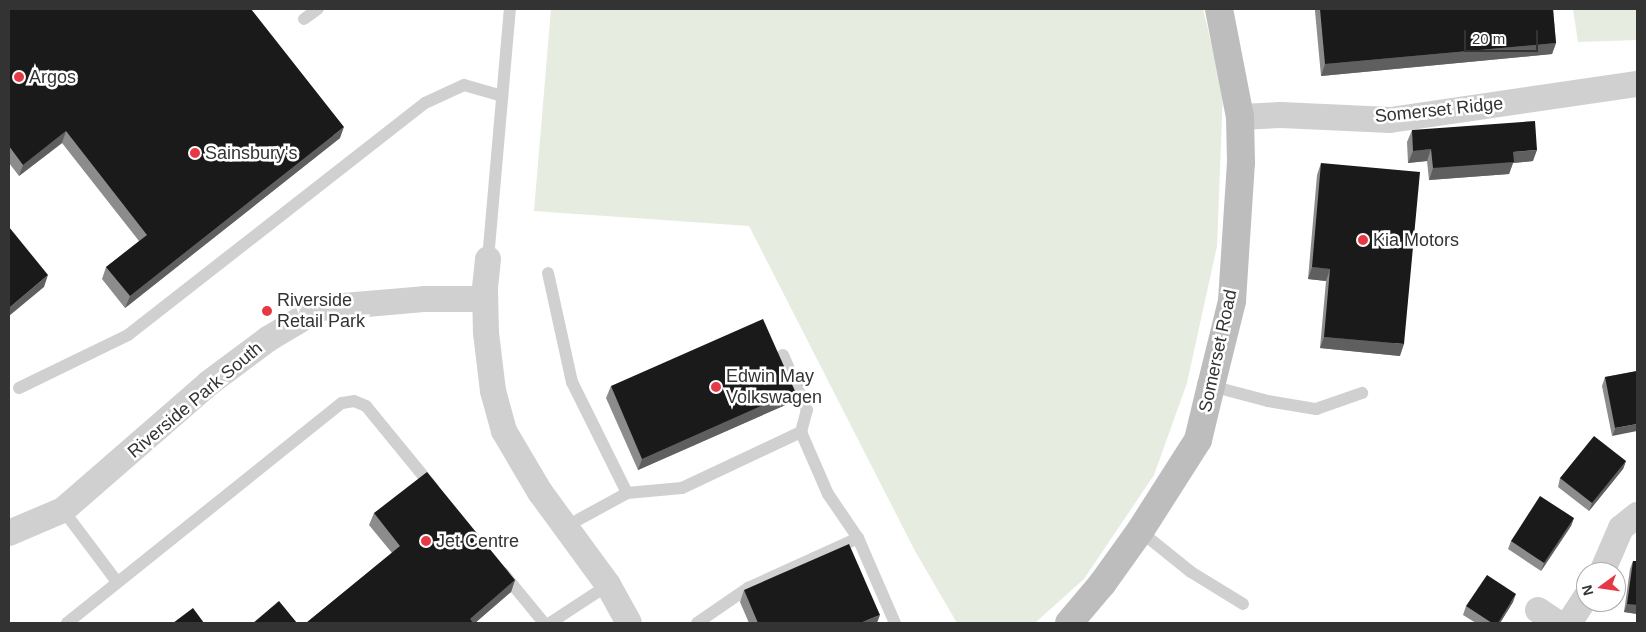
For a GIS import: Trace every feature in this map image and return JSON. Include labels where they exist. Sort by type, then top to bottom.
[{"type":"street","name":"Somerset Road","points":[[1069,623],[1102,584],[1140,531],[1198,440],[1232,301],[1241,162],[1240,117],[1219,9]]},
{"type":"street","name":"Somerset Ridge","points":[[1240,117],[1281,115],[1390,120],[1637,84]]},
{"type":"street","points":[[488,259],[485,300],[493,391],[504,432],[540,492],[608,584],[630,623]]},
{"type":"street","name":"Riverside Park South","points":[[9,533],[63,510],[209,383],[268,338],[320,308],[424,299],[485,300]]},
{"type":"street","points":[[1606,562],[1621,528],[1637,515]]},
{"type":"street","points":[[1569,623],[1576,612]]},
{"type":"lane","points":[[304,20],[318,9]]},
{"type":"lane","points":[[488,259],[510,9]]},
{"type":"lane","points":[[19,388],[128,335],[425,103],[464,85],[502,96]]},
{"type":"lane","points":[[548,273],[572,382],[627,493]]},
{"type":"lane","points":[[783,355],[807,410],[801,432],[828,494],[858,538],[895,623]]},
{"type":"lane","points":[[1211,386],[1268,401],[1316,408],[1362,393]]},
{"type":"lane","points":[[67,623],[342,403],[354,401],[366,406],[443,500]]},
{"type":"lane","points":[[565,527],[627,493],[682,488],[801,432]]},
{"type":"lane","points":[[63,510],[117,582]]},
{"type":"lane","points":[[1140,531],[1191,572],[1243,604]]},
{"type":"lane","points":[[697,623],[713,618],[748,588],[858,538]]},
{"type":"lane","points":[[494,562],[544,623]]},
{"type":"lane","points":[[550,623],[608,584]]},
{"type":"shaded area","points":[[551,9],[1203,9],[1223,92],[1217,246],[1187,383],[1154,475],[1084,579],[1035,623],[957,623],[915,551],[749,226],[534,211]]},
{"type":"shaded area","points":[[1573,9],[1637,9],[1637,40],[1578,42]]},
{"type":"building","name":"Sainsbury's","points":[[9,9],[251,9],[344,127],[130,296],[106,267],[147,235],[66,131],[23,165],[9,146]]},
{"type":"building","points":[[1320,9],[1553,9],[1556,43],[1325,64]]},
{"type":"building","points":[[1535,121],[1537,150],[1513,152],[1514,162],[1433,168],[1431,149],[1413,151],[1412,130]]},
{"type":"building","points":[[1321,163],[1420,172],[1404,344],[1324,337],[1330,269],[1312,267]]},
{"type":"building","points":[[9,227],[48,275],[9,308]]},
{"type":"building","points":[[763,319],[795,391],[642,459],[611,386]]},
{"type":"building","points":[[1637,371],[1637,424],[1615,428],[1605,377]]},
{"type":"building","points":[[1594,436],[1626,461],[1592,503],[1560,478]]},
{"type":"building","name":"Jet Centre","points":[[427,472],[515,580],[470,619],[473,623],[306,623],[400,546],[374,513]]},
{"type":"building","points":[[1540,496],[1574,518],[1544,563],[1511,541]]},
{"type":"building","points":[[849,544],[880,615],[860,623],[758,623],[744,590]]},
{"type":"building","points":[[1633,561],[1637,561],[1637,605],[1627,604]]},
{"type":"building","points":[[1487,575],[1516,594],[1498,623],[1492,623],[1466,606]]},
{"type":"building","points":[[279,601],[297,623],[253,623]]},
{"type":"building","points":[[193,608],[204,623],[173,623]]},
{"type":"place","name":"Argos","points":[[19,77]]},
{"type":"place","name":"Sainsbury's","points":[[195,153]]},
{"type":"place","name":"Kia Motors","points":[[1363,240]]},
{"type":"place","name":"Riverside Retail Park","points":[[267,311]]},
{"type":"place","name":"Edwin May Volkswagen","points":[[716,387]]},
{"type":"place","name":"Jet Centre","points":[[426,541]]}]
